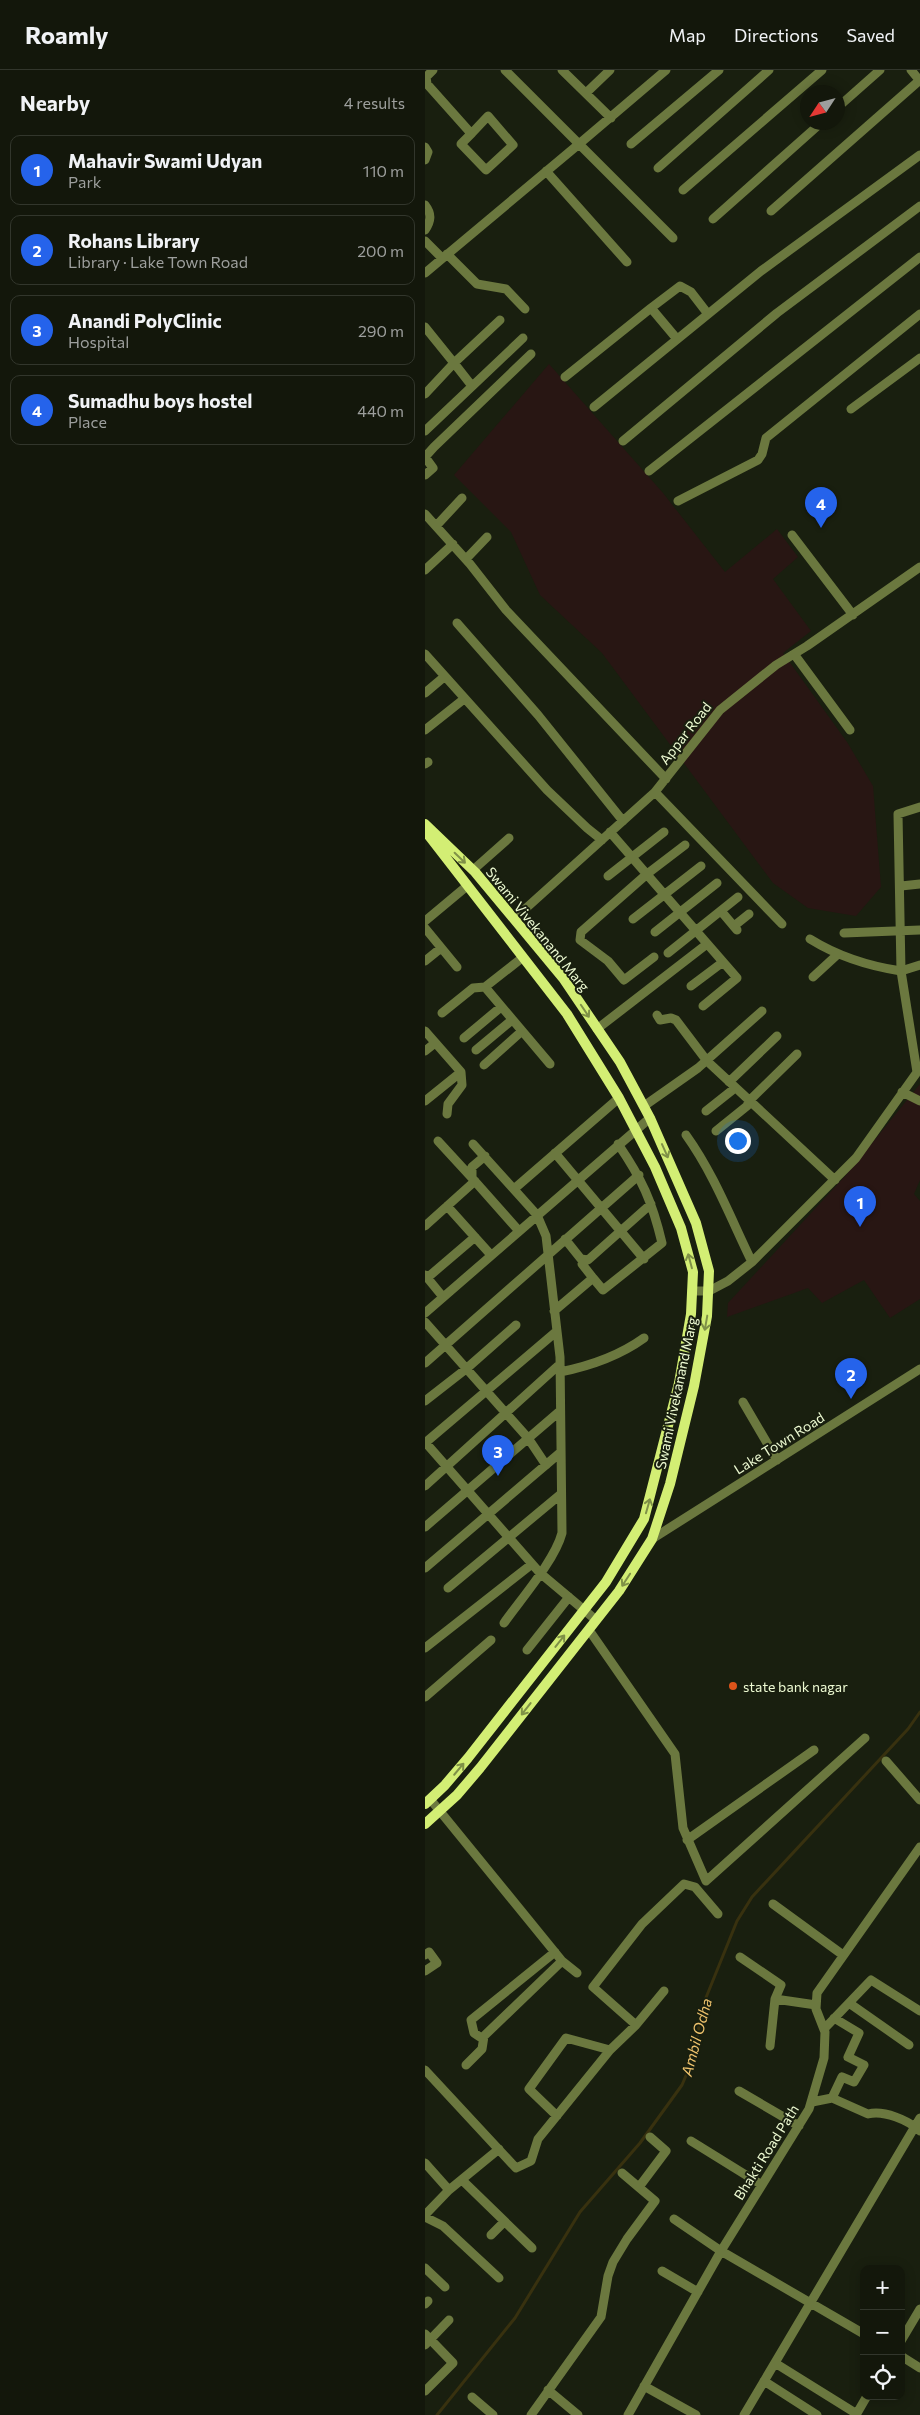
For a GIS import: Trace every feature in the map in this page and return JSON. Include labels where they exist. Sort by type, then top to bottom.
[{"type":"main road","name":"Swami Vivekanand Marg","points":[[425,824],[473,870],[563,978],[620,1062],[650,1118],[696,1223],[709,1271],[707,1316],[694,1386],[670,1484],[652,1539],[619,1591],[480,1768],[457,1795],[425,1824]]},
{"type":"main road","name":"Swami Vivekanand Marg","points":[[427,837],[567,1014],[619,1098],[636,1128],[681,1228],[693,1272],[691,1314],[679,1383],[644,1519],[606,1582],[468,1758],[427,1801]]},
{"type":"street","points":[[432,70],[426,76],[427,84],[472,133]]},
{"type":"street","points":[[505,70],[673,238]]},
{"type":"street","points":[[562,70],[611,118]]},
{"type":"street","points":[[586,93],[610,70]]},
{"type":"street","points":[[425,273],[666,70]]},
{"type":"street","points":[[631,144],[719,70]]},
{"type":"street","points":[[658,168],[769,70]]},
{"type":"street","points":[[683,190],[822,70]]},
{"type":"street","points":[[845,101],[880,70]]},
{"type":"street","points":[[771,211],[920,80],[911,70]]},
{"type":"street","points":[[488,116],[513,145],[486,170],[461,144],[472,133],[488,116]]},
{"type":"street","points":[[713,219],[813,130]]},
{"type":"street","points":[[425,147],[428,156],[425,160]]},
{"type":"street","points":[[594,407],[761,272],[920,155]]},
{"type":"street","points":[[546,172],[627,262]]},
{"type":"street","points":[[425,205],[430,211],[430,218],[425,230]]},
{"type":"street","points":[[623,440],[777,313],[920,206]]},
{"type":"street","points":[[425,241],[477,284],[506,289],[525,309]]},
{"type":"street","points":[[649,470],[920,257]]},
{"type":"street","points":[[565,377],[680,286],[691,292],[708,314]]},
{"type":"street","points":[[651,308],[677,340]]},
{"type":"street","points":[[678,501],[757,460],[762,454],[766,438],[920,314]]},
{"type":"street","points":[[425,394],[454,363],[500,320]]},
{"type":"street","points":[[425,327],[472,386]]},
{"type":"street","points":[[425,343],[432,336]]},
{"type":"street","points":[[425,431],[523,338]]},
{"type":"street","points":[[425,475],[433,468],[425,457],[531,354]]},
{"type":"street","points":[[851,409],[920,358]]},
{"type":"street","points":[[437,525],[462,498]]},
{"type":"street","points":[[425,514],[437,525],[506,610],[666,779]]},
{"type":"street","points":[[792,535],[853,615]]},
{"type":"street","points":[[466,560],[487,537]]},
{"type":"street","points":[[425,570],[453,544]]},
{"type":"street","name":"Appar Road","points":[[514,920],[655,792],[719,710],[776,665],[853,615],[920,567]]},
{"type":"street","points":[[457,623],[538,715],[623,821]]},
{"type":"street","points":[[425,654],[464,700],[547,790],[602,840]]},
{"type":"street","points":[[794,654],[850,730]]},
{"type":"street","points":[[425,693],[444,677]]},
{"type":"street","points":[[425,730],[464,700]]},
{"type":"street","points":[[655,792],[782,924]]},
{"type":"street","points":[[692,1291],[709,1291],[728,1281],[752,1262],[855,1158],[918,1070],[901,971],[901,886],[898,814],[920,807]]},
{"type":"street","points":[[610,832],[737,978],[703,1006]]},
{"type":"street","points":[[608,876],[664,832]]},
{"type":"street","points":[[473,870],[509,838]]},
{"type":"street","points":[[654,957],[624,980],[608,960],[579,938],[581,932],[647,874],[685,845]]},
{"type":"street","points":[[633,919],[701,866]]},
{"type":"street","points":[[655,932],[717,883]]},
{"type":"street","points":[[901,886],[920,884]]},
{"type":"street","points":[[425,920],[467,886]]},
{"type":"street","points":[[668,953],[738,897]]},
{"type":"street","points":[[721,911],[735,928],[749,914]]},
{"type":"street","points":[[425,928],[457,967]]},
{"type":"street","points":[[844,933],[920,930]]},
{"type":"street","points":[[810,939],[838,954],[876,967],[901,971],[920,965]]},
{"type":"street","points":[[597,1029],[707,944]]},
{"type":"street","points":[[425,961],[441,948]]},
{"type":"street","points":[[813,977],[838,954]]},
{"type":"street","points":[[442,1013],[473,988],[485,988],[523,958]]},
{"type":"street","points":[[691,986],[723,962]]},
{"type":"street","points":[[485,988],[549,1064]]},
{"type":"street","points":[[464,1038],[501,1007]]},
{"type":"street","points":[[644,1106],[707,1061],[762,1011]]},
{"type":"street","points":[[657,1015],[660,1020],[671,1018],[676,1020],[707,1061],[835,1180]]},
{"type":"street","points":[[476,1050],[512,1020]]},
{"type":"street","points":[[425,1030],[461,1072],[462,1085],[448,1104],[447,1114]]},
{"type":"street","points":[[484,1065],[522,1031]]},
{"type":"street","points":[[705,1111],[777,1036]]},
{"type":"street","points":[[425,1051],[435,1043]]},
{"type":"street","points":[[715,1131],[747,1106],[749,1101],[797,1054]]},
{"type":"street","points":[[425,1101],[461,1072]]},
{"type":"street","points":[[902,1092],[920,1101]]},
{"type":"street","points":[[514,1189],[619,1098]]},
{"type":"street","points":[[425,1313],[636,1128],[650,1118]]},
{"type":"street","points":[[686,1136],[718,1190],[752,1262]]},
{"type":"street","points":[[438,1141],[519,1231]]},
{"type":"street","points":[[473,1144],[537,1215],[546,1236],[560,1368],[560,1538],[540,1573],[505,1623]]},
{"type":"street","points":[[582,1264],[603,1290],[662,1243],[651,1204],[639,1175],[618,1144]]},
{"type":"street","points":[[555,1153],[644,1259]]},
{"type":"street","points":[[474,1180],[472,1167],[485,1156]]},
{"type":"street","points":[[425,1362],[639,1175]]},
{"type":"street","points":[[425,1226],[474,1180]]},
{"type":"street","points":[[565,1239],[581,1259],[588,1260],[651,1204]]},
{"type":"street","points":[[447,1206],[491,1254]]},
{"type":"street","points":[[443,1297],[426,1276],[475,1237]]},
{"type":"street","points":[[554,1311],[593,1278]]},
{"type":"street","points":[[425,1322],[528,1438],[546,1465]]},
{"type":"street","points":[[425,1401],[466,1369],[516,1325]]},
{"type":"street","points":[[557,1331],[425,1443],[540,1573],[596,1620]]},
{"type":"street","points":[[425,1486],[505,1414],[560,1368],[579,1368],[628,1350],[645,1338]]},
{"type":"street","name":"Lake Town Road","points":[[652,1539],[920,1369]]},
{"type":"street","points":[[743,1402],[777,1460]]},
{"type":"street","points":[[425,1527],[560,1411]]},
{"type":"street","points":[[426,1566],[561,1452]]},
{"type":"street","points":[[448,1588],[561,1494]]},
{"type":"street","points":[[425,1648],[532,1564]]},
{"type":"street","points":[[527,1650],[569,1597]]},
{"type":"street","points":[[589,1630],[675,1754],[683,1828],[706,1881],[865,1738]]},
{"type":"street","points":[[425,1697],[491,1640]]},
{"type":"street","points":[[687,1840],[814,1750]]},
{"type":"street","points":[[886,1761],[920,1800]]},
{"type":"street","points":[[427,1801],[439,1811],[562,1961],[577,1973]]},
{"type":"street","points":[[775,1999],[816,2004],[817,1993],[920,1847]]},
{"type":"street","points":[[636,2025],[593,1987],[642,1924],[684,1884],[695,1887],[718,1914]]},
{"type":"street","points":[[773,1904],[843,1955]]},
{"type":"street","points":[[425,1955],[429,1952],[437,1963],[425,1971]]},
{"type":"street","points":[[484,2036],[479,2037],[474,2033],[471,2020],[555,1952]]},
{"type":"street","points":[[740,1957],[781,1985],[775,1999],[770,2046]]},
{"type":"street","points":[[466,2065],[482,2049],[484,2036],[562,1961]]},
{"type":"street","points":[[823,2029],[871,1980],[920,2011]]},
{"type":"street","points":[[425,2070],[516,2168],[531,2161],[538,2140],[609,2050],[636,2025],[664,1991]]},
{"type":"street","name":"Bhakti Road Path","points":[[628,2415],[721,2251],[799,2126],[811,2102],[824,2058],[823,2029],[816,2004]]},
{"type":"street","points":[[849,2004],[909,2045]]},
{"type":"street","points":[[832,2098],[842,2078],[854,2082],[864,2065],[848,2057],[859,2034],[834,2018]]},
{"type":"street","points":[[557,2116],[529,2090],[566,2038],[609,2050]]},
{"type":"street","points":[[739,2091],[799,2126]]},
{"type":"street","points":[[744,2415],[918,2125],[887,2114],[874,2112],[868,2114],[832,2098],[811,2102]]},
{"type":"street","points":[[639,2187],[666,2151],[649,2137]]},
{"type":"street","points":[[691,2141],[762,2185]]},
{"type":"street","points":[[499,2149],[449,2190],[425,2216],[443,2226],[499,2278]]},
{"type":"street","points":[[425,2163],[449,2190]]},
{"type":"street","points":[[531,2415],[601,2318],[608,2276],[613,2262],[627,2239],[655,2201],[622,2173]]},
{"type":"street","points":[[462,2180],[532,2248]]},
{"type":"street","points":[[674,2219],[721,2251],[860,2332]]},
{"type":"street","points":[[491,2235],[505,2222]]},
{"type":"street","points":[[425,2268],[445,2287]]},
{"type":"street","points":[[662,2271],[698,2292]]},
{"type":"street","points":[[905,2334],[920,2309]]},
{"type":"street","points":[[425,2391],[453,2363],[427,2339],[449,2320]]},
{"type":"street","points":[[905,2359],[920,2368]]},
{"type":"street","points":[[775,2363],[856,2414],[865,2400]]},
{"type":"street","points":[[764,2381],[817,2415]]},
{"type":"street","points":[[644,2386],[696,2415]]},
{"type":"street","points":[[548,2390],[578,2415]]},
{"type":"street","points":[[472,2397],[493,2415]]},
{"type":"shaded area","points":[[549,364],[663,493],[725,572],[777,529],[798,557],[773,579],[811,631],[783,653],[847,742],[873,786],[881,887],[856,916],[808,908],[773,883],[602,653],[540,595],[511,532],[454,475]]},
{"type":"shaded area","points":[[920,1084],[920,1180],[914,1194],[920,1201],[920,1299],[890,1318],[864,1280],[822,1303],[808,1288],[727,1317],[728,1303],[847,1174]]},
{"type":"waterway","name":"Ambil Odha","points":[[437,2415],[515,2318],[580,2212],[640,2143],[682,2085],[693,2059],[703,2005],[737,1921],[752,1897],[908,1729],[920,1712]]},
{"type":"place","name":"Sumadhu boys hostel","points":[[821,528]]},
{"type":"place","name":"Mahavir Swami Udyan","points":[[860,1227]]},
{"type":"place","name":"Rohans Library","points":[[851,1399]]},
{"type":"place","name":"Anandi PolyClinic","points":[[498,1476]]},
{"type":"place","name":"state bank nagar","points":[[733,1686]]}]
